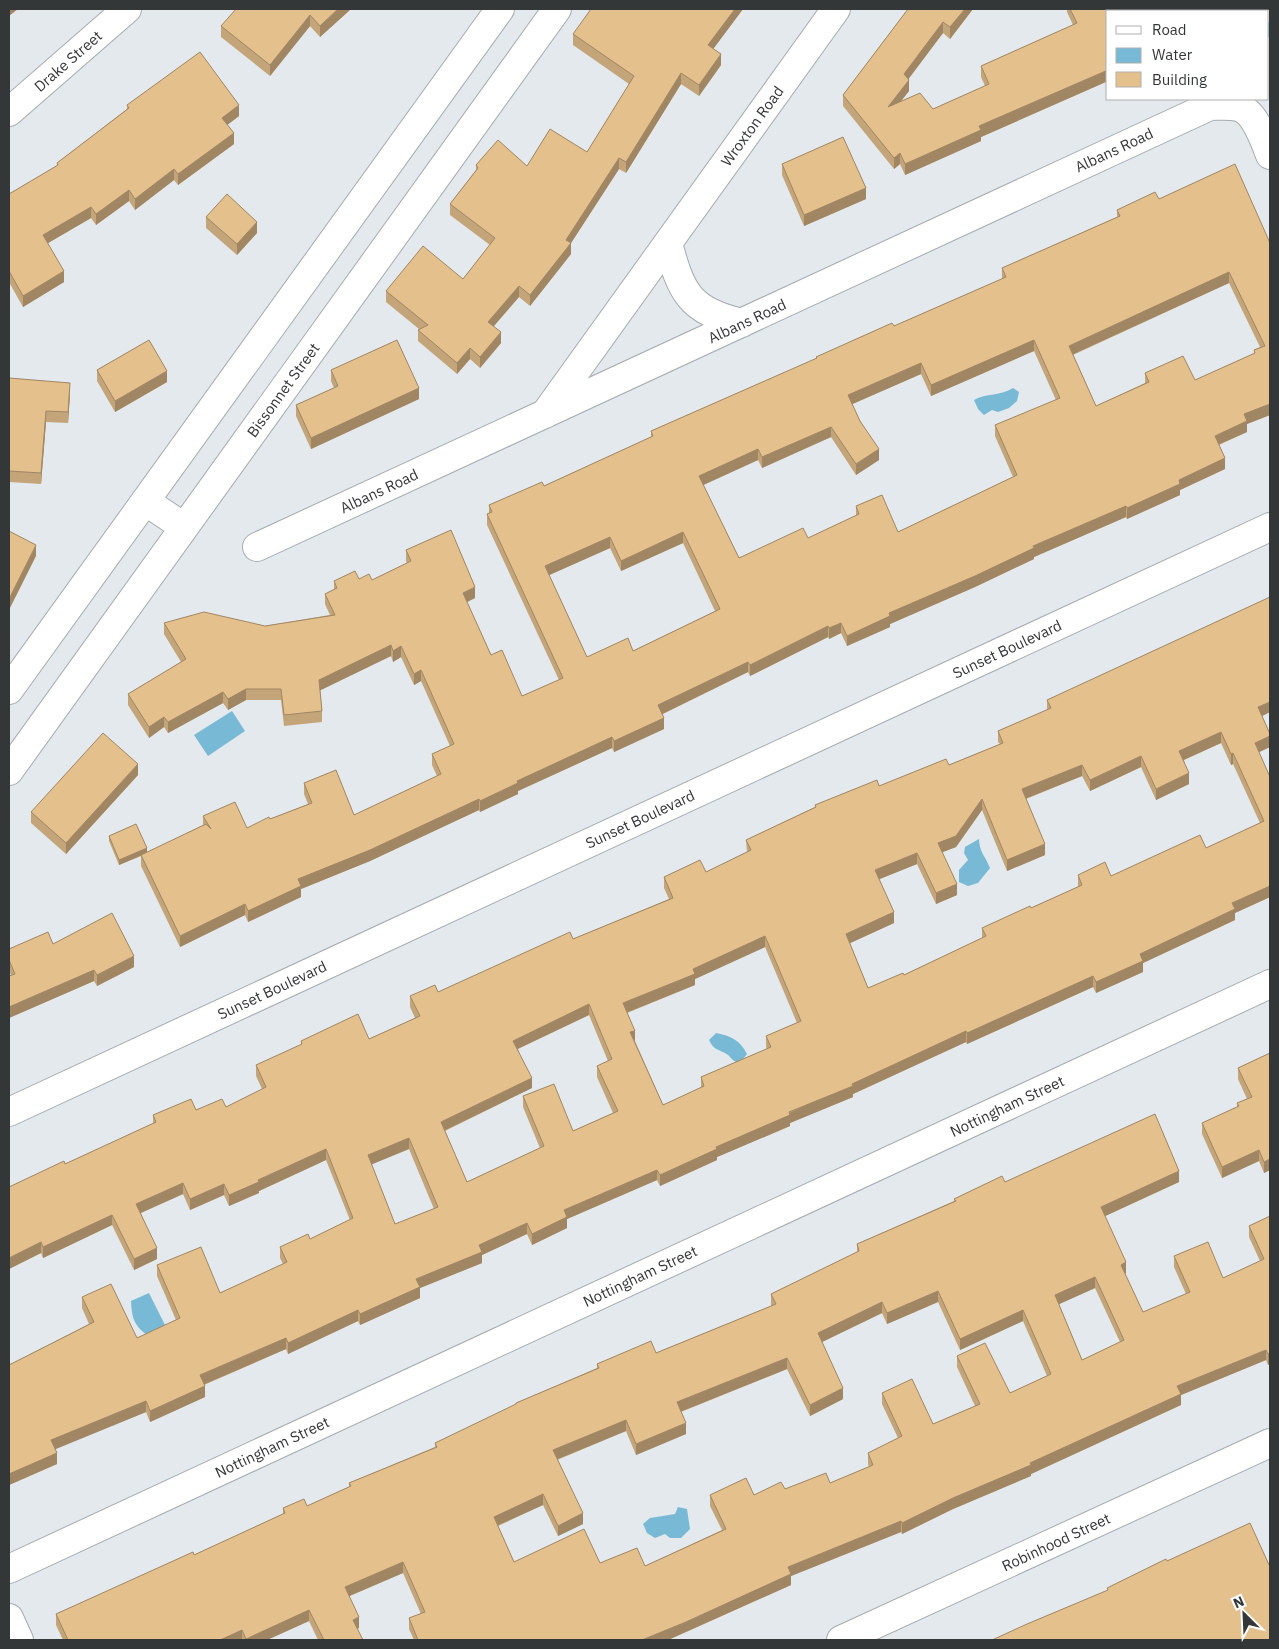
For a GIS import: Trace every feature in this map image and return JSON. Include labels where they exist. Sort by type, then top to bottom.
[{"type":"street","name":"Drake Street","points":[[9,112],[127,9]]},
{"type":"street","points":[[9,690],[500,9]]},
{"type":"street","name":"Bissonnet Street","points":[[9,771],[557,9]]},
{"type":"street","name":"Wroxton Road","points":[[544,415],[836,9]]},
{"type":"street","name":"Albans Road","points":[[257,547],[1210,106],[1239,107],[1248,114],[1257,125],[1270,154]]},
{"type":"street","points":[[668,243],[675,269],[684,289],[698,306],[720,318],[742,324]]},
{"type":"street","points":[[145,501],[184,527]]},
{"type":"street","name":"Sunset Boulevard","points":[[9,1112],[1270,527]]},
{"type":"street","name":"Nottingham Street","points":[[9,1569],[1270,984]]},
{"type":"street","name":"Robinhood Street","points":[[841,1640],[1270,1443]]},
{"type":"street","points":[[9,1618],[19,1640]]},
{"type":"water","points":[[1013,388],[1019,392],[1017,401],[1009,408],[998,412],[992,410],[984,415],[978,409],[974,400]]},
{"type":"water","points":[[232,711],[245,731],[208,756],[194,735]]},
{"type":"water","points":[[979,839],[990,868],[978,883],[968,886],[959,882],[959,870],[968,860],[964,853],[965,847]]},
{"type":"water","points":[[716,1033],[731,1037],[741,1045],[747,1054],[740,1063],[735,1062],[712,1045],[709,1040]]},
{"type":"water","points":[[149,1293],[166,1327],[148,1336],[135,1321],[131,1301]]},
{"type":"water","points":[[678,1507],[687,1509],[690,1529],[681,1538],[670,1538],[665,1534],[655,1538],[647,1533],[643,1524],[650,1518],[675,1514]]},
{"type":"building","points":[[236,9],[338,9],[320,26],[310,15],[270,65],[221,26]]},
{"type":"building","points":[[591,9],[735,9],[708,45],[721,54],[699,85],[681,73],[626,162],[619,158],[566,240],[571,243],[530,295],[519,286],[488,322],[501,332],[480,357],[470,348],[457,363],[418,330],[428,325],[386,291],[423,246],[463,279],[495,238],[450,204],[478,168],[476,165],[498,140],[527,166],[550,129],[587,152],[634,76],[573,34]]},
{"type":"building","points":[[908,9],[965,9],[950,27],[943,22],[904,74],[909,80],[888,107],[920,93],[933,109],[989,84],[981,66],[1077,23],[1070,9],[1206,10],[1106,10],[1106,71],[979,126],[981,130],[905,164],[900,153],[894,158],[843,95]]},
{"type":"building","points":[[200,52],[239,105],[222,118],[234,133],[178,174],[174,169],[135,199],[129,190],[96,214],[91,207],[43,235],[64,271],[23,296],[9,271],[9,194],[58,165],[57,163],[129,108],[127,105]]},
{"type":"building","points":[[843,137],[866,188],[804,215],[782,164]]},
{"type":"building","points":[[1235,164],[1270,243],[1270,404],[1244,414],[1247,421],[1215,436],[1225,458],[1179,480],[1180,484],[1127,508],[1126,506],[1033,546],[1034,548],[975,576],[889,613],[890,616],[847,636],[841,623],[829,628],[828,626],[750,665],[748,662],[658,705],[664,718],[614,741],[612,737],[517,781],[518,783],[480,801],[479,799],[370,850],[298,879],[301,886],[248,911],[245,904],[180,936],[141,855],[206,824],[211,829],[203,816],[235,802],[247,828],[269,817],[270,819],[312,803],[304,783],[336,770],[354,815],[441,774],[432,754],[454,744],[421,670],[414,674],[401,646],[393,651],[391,645],[319,680],[322,711],[284,715],[281,689],[246,689],[228,699],[223,692],[168,722],[164,717],[149,727],[128,694],[186,659],[164,623],[204,612],[265,626],[335,615],[325,594],[337,588],[334,581],[355,571],[359,579],[369,574],[372,580],[411,561],[406,550],[451,530],[475,587],[463,593],[491,655],[502,650],[522,696],[563,678],[487,514],[492,512],[489,505],[542,482],[544,486],[653,436],[651,431],[892,323],[894,326],[1006,277],[1002,268],[1120,216],[1117,210],[1155,192],[1159,199]],"holes":[[[1229,272],[1265,346],[1254,350],[1255,353],[1195,380],[1183,356],[1145,373],[1149,382],[1096,406],[1069,346]],[[1034,340],[1060,398],[995,425],[1017,475],[898,532],[882,495],[856,506],[859,514],[808,538],[803,528],[739,558],[699,476],[758,449],[762,457],[831,427],[856,464],[879,449],[860,421],[848,395],[921,363],[931,385]],[[683,532],[720,609],[633,651],[628,638],[587,657],[545,566],[610,537],[621,561]]]},
{"type":"building","points":[[227,194],[257,222],[237,244],[206,217]]},
{"type":"building","points":[[149,340],[167,371],[115,401],[97,370]]},
{"type":"building","points":[[397,340],[419,388],[311,438],[296,405],[338,386],[331,370]]},
{"type":"building","points":[[9,378],[70,383],[68,412],[46,411],[41,473],[9,471]]},
{"type":"building","points":[[9,531],[36,545],[9,599]]},
{"type":"building","points":[[1270,597],[1270,702],[1258,707],[1270,736],[1255,743],[1270,777],[1270,886],[1232,903],[1235,909],[1140,954],[1143,961],[1096,982],[1093,976],[967,1033],[966,1031],[852,1084],[853,1086],[789,1112],[790,1115],[716,1147],[717,1149],[660,1175],[657,1170],[564,1210],[567,1217],[532,1234],[527,1223],[479,1245],[482,1252],[416,1279],[420,1287],[360,1314],[358,1310],[288,1343],[286,1338],[200,1375],[205,1386],[150,1411],[146,1401],[51,1440],[57,1453],[9,1474],[9,1365],[94,1322],[82,1297],[111,1284],[137,1338],[180,1318],[157,1265],[201,1247],[220,1293],[287,1262],[280,1247],[308,1234],[310,1239],[353,1218],[326,1149],[229,1195],[224,1184],[190,1199],[183,1183],[136,1204],[157,1248],[134,1259],[112,1215],[43,1247],[41,1242],[9,1258],[9,1187],[64,1161],[65,1164],[156,1122],[153,1115],[191,1099],[196,1110],[222,1099],[226,1107],[266,1087],[256,1065],[302,1044],[301,1041],[358,1014],[369,1039],[420,1016],[410,996],[435,985],[438,992],[570,932],[573,939],[673,898],[664,877],[700,860],[706,872],[751,850],[746,840],[816,807],[815,805],[877,780],[879,786],[946,759],[949,765],[1003,743],[998,731],[1051,708],[1047,700]],"holes":[[[1221,732],[1231,754],[1233,753],[1264,821],[1206,848],[1200,835],[1111,876],[1105,862],[1078,875],[1082,885],[982,928],[986,936],[904,975],[903,973],[868,988],[846,934],[894,912],[875,870],[917,853],[936,893],[957,884],[938,843],[956,836],[982,799],[1007,860],[1045,844],[1022,789],[1082,765],[1090,780],[1141,756],[1156,789],[1189,773],[1179,751]],[[765,936],[801,1021],[766,1036],[771,1047],[701,1077],[704,1086],[663,1105],[630,1032],[635,1031],[623,1003],[695,974],[693,969]],[[589,1004],[612,1059],[597,1066],[618,1111],[573,1131],[554,1084],[523,1096],[544,1146],[467,1182],[441,1122],[532,1078],[513,1041]],[[409,1138],[438,1207],[395,1224],[368,1155]]]},
{"type":"building","points":[[103,733],[138,764],[66,843],[31,812]]},
{"type":"building","points":[[136,824],[147,848],[119,860],[109,836]]},
{"type":"building","points":[[112,913],[134,956],[97,975],[94,970],[9,1007],[9,976],[15,974],[9,960],[9,949],[48,932],[53,944]]},
{"type":"building","points":[[1270,1053],[1270,1159],[1264,1162],[1259,1150],[1222,1167],[1202,1123],[1239,1106],[1237,1103],[1252,1097],[1238,1068]]},
{"type":"building","points":[[1155,1114],[1179,1171],[1101,1207],[1126,1262],[1121,1265],[1143,1312],[1190,1292],[1174,1256],[1208,1242],[1223,1278],[1264,1259],[1249,1226],[1270,1216],[1270,1353],[1268,1354],[1266,1350],[1177,1386],[1181,1394],[902,1523],[901,1521],[788,1567],[791,1574],[642,1640],[418,1640],[409,1618],[425,1612],[403,1562],[345,1587],[359,1617],[353,1620],[363,1640],[324,1640],[309,1610],[246,1639],[242,1630],[220,1640],[68,1640],[56,1614],[193,1552],[194,1555],[285,1513],[283,1508],[304,1499],[307,1506],[351,1486],[349,1483],[437,1447],[435,1443],[516,1403],[599,1368],[597,1364],[651,1341],[656,1353],[776,1304],[771,1294],[859,1251],[857,1244],[956,1201],[954,1199],[1002,1176],[1005,1182]],"holes":[[[1095,1277],[1124,1340],[1082,1360],[1055,1295]],[[938,1291],[960,1339],[1023,1310],[1051,1374],[1010,1393],[985,1343],[957,1356],[980,1404],[933,1424],[912,1379],[882,1393],[902,1436],[868,1453],[873,1465],[830,1483],[826,1473],[785,1489],[781,1482],[754,1495],[746,1478],[710,1495],[726,1529],[645,1566],[637,1548],[600,1563],[584,1529],[514,1562],[494,1517],[543,1494],[558,1526],[583,1513],[553,1450],[626,1420],[636,1444],[686,1423],[677,1402],[787,1358],[810,1405],[843,1388],[818,1333],[882,1302],[887,1313]]]},
{"type":"building","points":[[1250,1523],[1270,1567],[1270,1640],[992,1640],[1108,1590],[1107,1588],[1166,1559],[1167,1561]]}]
